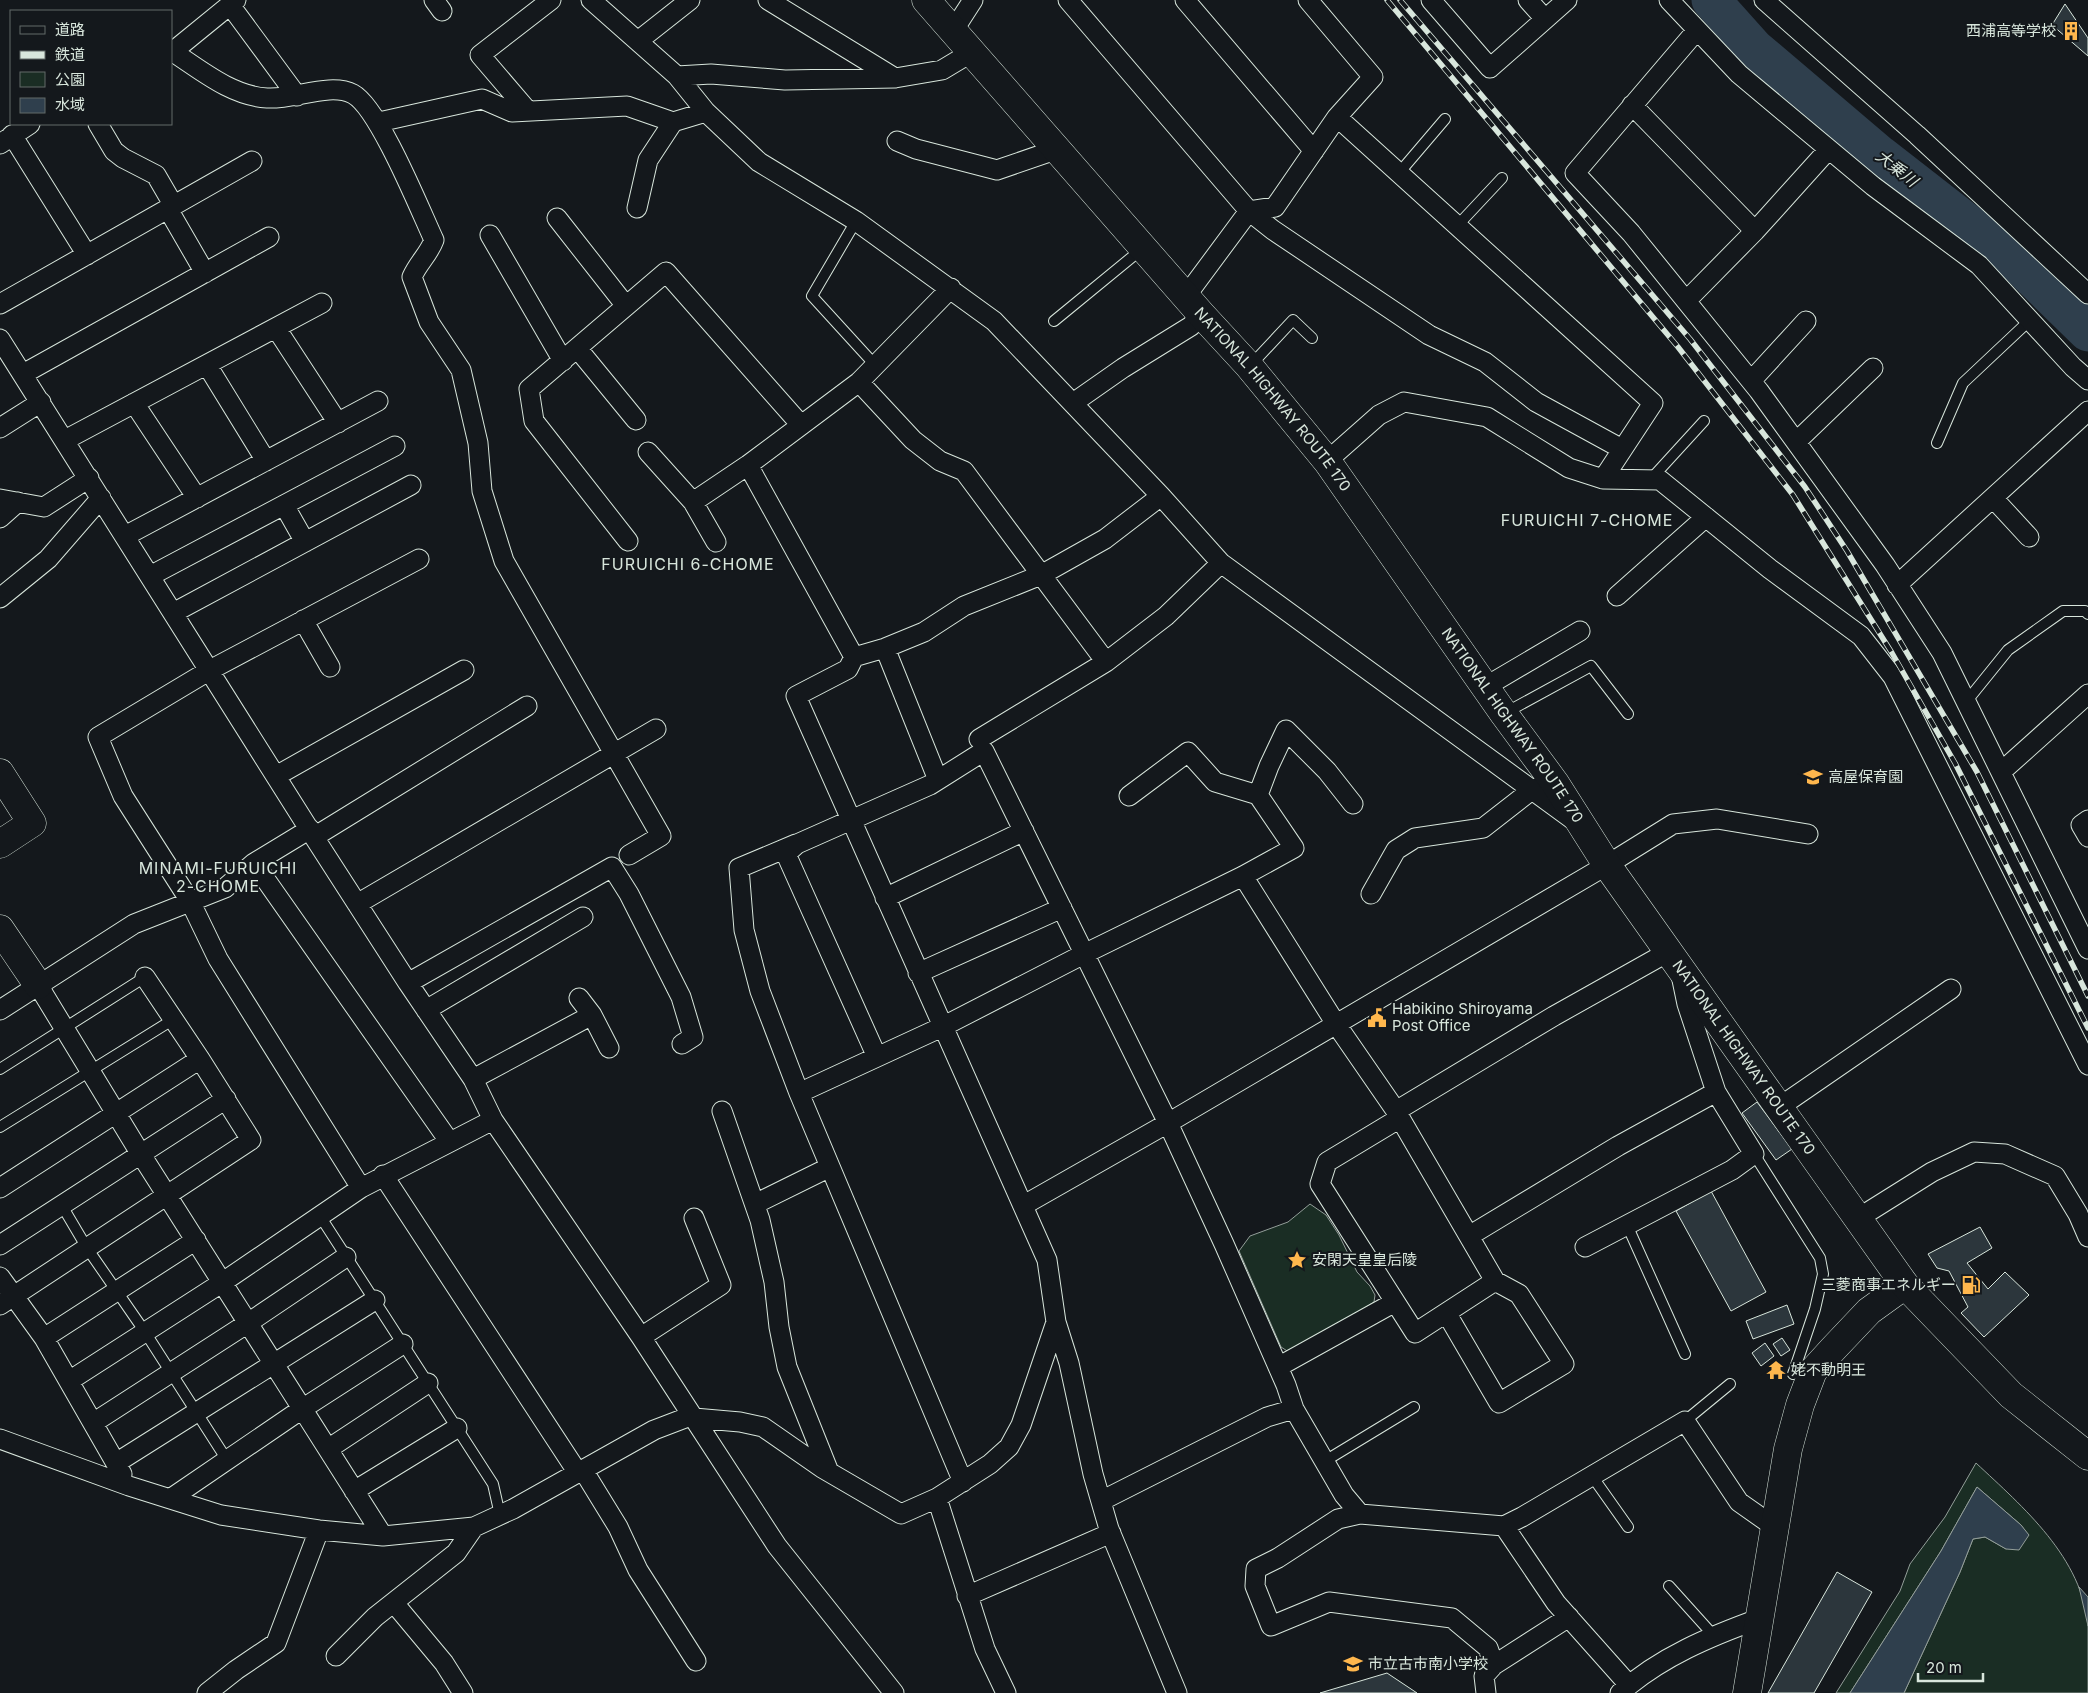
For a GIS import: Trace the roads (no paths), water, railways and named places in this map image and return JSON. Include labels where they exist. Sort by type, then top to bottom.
[{"type":"main road","name":"NATIONAL HIGHWAY ROUTE 170","points":[[926,0],[1193,305],[1249,366],[1327,461],[1504,714],[1544,786],[1583,827],[1607,865],[1905,1285],[2011,1395],[2088,1456]]},
{"type":"main road","points":[[0,773],[32,823],[0,844]]},
{"type":"main road","points":[[0,928],[38,985]]},
{"type":"main road","points":[[1747,1693],[1788,1449],[1800,1405],[1813,1371],[1869,1311],[1905,1285]]},
{"type":"street","points":[[526,110],[480,55],[551,0]]},
{"type":"street","points":[[591,0],[677,76],[706,112],[759,162],[856,221],[994,321],[1074,403],[1221,563],[1544,786],[1483,828],[1414,838],[1396,850],[1371,894]]},
{"type":"street","points":[[638,41],[690,0]]},
{"type":"street","points":[[768,0],[895,78]]},
{"type":"street","points":[[953,31],[973,0]]},
{"type":"street","points":[[1068,0],[1249,211],[1273,230],[1429,335],[1485,362],[1536,402],[1622,449]]},
{"type":"street","points":[[1185,0],[1314,151]]},
{"type":"street","points":[[1249,211],[1275,207],[1337,117],[1373,77],[1308,0]]},
{"type":"street","points":[[1431,0],[1490,68],[1567,0]]},
{"type":"street","points":[[1528,0],[1545,19]]},
{"type":"street","points":[[1669,0],[1739,74],[1828,150],[1979,265],[2072,367],[2088,380]]},
{"type":"street","points":[[1764,0],[1917,135],[2088,294]]},
{"type":"street","points":[[297,96],[233,2],[172,52],[220,83],[249,96],[268,98],[297,96],[343,90],[356,95],[379,122],[434,240],[429,252],[416,267],[412,277],[429,322],[461,370],[478,443],[482,491],[504,561],[661,836],[629,855]]},
{"type":"street","points":[[1697,30],[1575,173],[1631,233],[1751,381],[1897,585],[1942,653],[2088,949]]},
{"type":"street","points":[[677,76],[711,74],[785,80],[895,78],[942,70],[972,52]]},
{"type":"street","points":[[379,122],[482,99],[512,112],[627,106],[673,122],[706,112]]},
{"type":"street","points":[[1632,105],[1755,231]]},
{"type":"street","points":[[1337,117],[1653,403],[1603,479]]},
{"type":"street","points":[[637,208],[648,160],[673,122]]},
{"type":"street","points":[[28,125],[6,140],[87,255]]},
{"type":"street","points":[[99,125],[114,151],[123,158],[156,175],[205,273]]},
{"type":"street","points":[[897,141],[916,149],[997,170],[1058,150]]},
{"type":"street","points":[[1686,302],[1755,231],[1828,150]]},
{"type":"street","points":[[0,304],[252,161]]},
{"type":"street","points":[[1074,403],[1123,368],[1191,326],[1193,305],[1249,211]]},
{"type":"street","points":[[557,218],[626,306]]},
{"type":"street","points":[[490,235],[570,355],[636,420]]},
{"type":"street","points":[[23,374],[270,237]]},
{"type":"street","points":[[628,541],[534,421],[529,389],[666,272],[801,425]]},
{"type":"street","points":[[693,502],[748,465],[859,382],[951,288]]},
{"type":"street","points":[[65,440],[322,303]]},
{"type":"street","points":[[1751,381],[1806,321]]},
{"type":"street","points":[[276,328],[338,423]]},
{"type":"street","points":[[0,339],[357,904],[426,1010],[474,1079],[493,1120],[641,1337],[777,1546],[894,1693]]},
{"type":"street","points":[[207,365],[266,461]]},
{"type":"street","points":[[1796,442],[1874,368]]},
{"type":"street","points":[[859,382],[913,440],[940,461],[964,471],[1106,662]]},
{"type":"street","points":[[126,536],[378,401]]},
{"type":"street","points":[[0,428],[41,402]]},
{"type":"street","points":[[1327,461],[1378,415],[1404,402],[1487,417],[1568,468],[1603,479],[1660,480],[1770,569],[1861,636],[1894,676],[2088,1065]]},
{"type":"street","points":[[134,403],[197,498]]},
{"type":"street","points":[[1897,585],[2088,411]]},
{"type":"street","points":[[150,576],[396,446]]},
{"type":"street","points":[[648,452],[693,502],[716,542]]},
{"type":"street","points":[[748,465],[854,657]]},
{"type":"street","points":[[0,518],[9,501],[44,507],[89,478]]},
{"type":"street","points":[[173,613],[411,485]]},
{"type":"street","points":[[1161,496],[1105,539],[1042,575],[964,606],[924,632],[885,648],[854,657],[848,669],[796,696],[1047,1260],[1056,1322],[1069,1363],[1093,1474],[1111,1534],[1177,1693]]},
{"type":"street","points":[[0,598],[48,559],[101,498]]},
{"type":"street","points":[[1993,498],[2028,537]]},
{"type":"street","points":[[284,505],[305,542]]},
{"type":"street","points":[[1617,596],[1706,517]]},
{"type":"street","points":[[361,1188],[218,959],[190,901],[124,796],[98,737],[210,670],[419,559]]},
{"type":"street","points":[[979,739],[1106,662],[1166,616],[1221,563]]},
{"type":"street","points":[[303,620],[330,667]]},
{"type":"street","points":[[1485,687],[1580,631]]},
{"type":"street","points":[[885,648],[938,780]]},
{"type":"street","points":[[276,776],[464,670]]},
{"type":"street","points":[[2001,772],[2088,694]]},
{"type":"street","points":[[0,1010],[134,924],[225,888],[254,862],[312,833],[527,706]]},
{"type":"street","points":[[357,904],[613,752],[656,729]]},
{"type":"street","points":[[1258,795],[1286,730],[1327,771],[1353,804]]},
{"type":"street","points":[[963,1482],[799,1093],[760,991],[744,930],[739,868],[851,821],[938,780],[984,751],[1168,1123],[1224,1244],[1278,1367],[1294,1409],[1326,1461],[1344,1495],[1360,1514]]},
{"type":"street","points":[[799,1093],[942,1027],[1084,954],[1244,876],[1294,848],[1258,795],[1215,782],[1188,752],[1129,796]]},
{"type":"street","points":[[1024,1205],[1168,1123],[1607,865],[1673,824],[1717,819],[1808,834]]},
{"type":"street","points":[[2088,820],[2081,825],[2088,837]]},
{"type":"street","points":[[885,898],[1024,831]]},
{"type":"street","points":[[797,844],[786,854],[877,1057]]},
{"type":"street","points":[[254,862],[449,1141]]},
{"type":"street","points":[[408,983],[612,867],[629,894],[681,997],[693,1037],[682,1044]]},
{"type":"street","points":[[1244,876],[1336,1024],[1398,1114],[1495,1281],[1519,1294],[1564,1364],[1499,1403],[1447,1314]]},
{"type":"street","points":[[918,973],[1062,908]]},
{"type":"street","points":[[426,1010],[583,917]]},
{"type":"street","points":[[1495,1281],[1447,1314],[1415,1333],[1320,1184],[1327,1162],[1398,1114],[1554,1016],[1674,960],[1716,1092],[1754,1154],[1732,1170],[1585,1247]]},
{"type":"street","points":[[6,1301],[251,1140],[145,976]]},
{"type":"street","points":[[38,985],[140,1152],[383,1536]]},
{"type":"street","points":[[1778,1108],[1951,989]]},
{"type":"street","points":[[579,998],[592,1016],[609,1048]]},
{"type":"street","points":[[474,1079],[592,1016]]},
{"type":"street","points":[[0,1188],[200,1059]]},
{"type":"street","points":[[1469,1236],[1618,1146],[1716,1092]]},
{"type":"street","points":[[0,1245],[140,1152],[226,1099]]},
{"type":"street","points":[[722,1111],[760,1220],[774,1282],[786,1367],[829,1472]]},
{"type":"street","points":[[69,1381],[222,1282],[361,1188],[493,1120]]},
{"type":"street","points":[[1857,1219],[1932,1172],[1974,1152],[2005,1154],[2055,1176],[2078,1214],[2088,1237]]},
{"type":"street","points":[[755,1204],[830,1167]]},
{"type":"street","points":[[383,1175],[618,1527],[638,1570],[696,1661]]},
{"type":"street","points":[[641,1337],[721,1285],[694,1218]]},
{"type":"street","points":[[44,1338],[196,1240]]},
{"type":"street","points":[[93,1423],[346,1257]]},
{"type":"street","points":[[0,1277],[6,1301],[44,1338],[129,1486]]},
{"type":"street","points":[[116,1463],[375,1300]]},
{"type":"street","points":[[1278,1367],[1395,1302]]},
{"type":"street","points":[[0,1439],[129,1486],[221,1515],[319,1530],[383,1536],[474,1527],[500,1515],[654,1430],[688,1417],[740,1422],[763,1427],[829,1472],[901,1514],[937,1498],[990,1464],[1009,1448],[1021,1425],[1056,1322]]},
{"type":"street","points":[[170,1499],[302,1409],[403,1344]]},
{"type":"street","points":[[328,1449],[428,1383]]},
{"type":"street","points":[[1101,1500],[1267,1417],[1294,1409]]},
{"type":"street","points":[[1494,1665],[1488,1648],[1452,1618],[1329,1602],[1271,1626],[1255,1586],[1256,1569],[1278,1558],[1338,1518],[1360,1514],[1504,1526],[1685,1421],[1739,1502],[1776,1528]]},
{"type":"street","points":[[354,1490],[457,1428]]},
{"type":"street","points":[[937,1498],[985,1649],[1006,1693]]},
{"type":"street","points":[[1504,1526],[1556,1603],[1624,1689],[1660,1662],[1714,1636],[1761,1618]]},
{"type":"street","points":[[336,1656],[375,1618],[456,1553],[474,1527]]},
{"type":"street","points":[[207,1693],[236,1670],[276,1643],[319,1530]]},
{"type":"street","points":[[967,1596],[1111,1534]]},
{"type":"street","points":[[394,1603],[444,1663],[463,1693]]},
{"type":"street","points":[[1486,1693],[1484,1676],[1494,1665],[1569,1618]]},
{"type":"lane","points":[[1399,173],[1445,119]]},
{"type":"lane","points":[[1458,225],[1502,178]]},
{"type":"lane","points":[[856,221],[812,296],[875,365]]},
{"type":"lane","points":[[1054,321],[1144,248]]},
{"type":"lane","points":[[1249,366],[1293,320],[1312,338]]},
{"type":"lane","points":[[1937,443],[1963,383],[2030,320]]},
{"type":"lane","points":[[1651,479],[1704,421]]},
{"type":"lane","points":[[1966,702],[2008,650],[2063,611],[2085,611],[2088,614]]},
{"type":"lane","points":[[1504,714],[1591,666],[1628,714]]},
{"type":"lane","points":[[0,1069],[145,976]]},
{"type":"lane","points":[[0,1127],[174,1019]]},
{"type":"lane","points":[[1754,1154],[1820,1258],[1823,1274],[1815,1309],[1793,1374]]},
{"type":"lane","points":[[61,1204],[87,1248],[145,1332],[227,1460]]},
{"type":"lane","points":[[320,1216],[493,1484],[500,1515]]},
{"type":"lane","points":[[1627,1225],[1685,1354]]},
{"type":"lane","points":[[1685,1421],[1730,1384]]},
{"type":"lane","points":[[1326,1461],[1414,1407]]},
{"type":"lane","points":[[1592,1476],[1628,1527]]},
{"type":"lane","points":[[1669,1586],[1714,1636]]},
{"type":"water","points":[[1977,1487],[2021,1525],[2029,1535],[2019,1550],[2006,1549],[1985,1537],[1973,1539],[1960,1572],[1904,1693],[1850,1693],[1941,1551]]},
{"type":"water","points":[[2079,1587],[2088,1597],[2088,1626]]},
{"type":"waterway","name":"大乗川","points":[[1711,0],[1754,48],[1880,155],[2011,257],[2088,332]]},
{"type":"railway","points":[[1387,0],[1678,347],[1793,495],[1892,653],[1955,763],[2088,1028]]},
{"type":"railway","points":[[1400,0],[1690,339],[1805,487],[1847,551],[1977,772],[2088,996]]},
{"type":"place","name":"西浦高等学校","points":[[2071,31]]},
{"type":"place","name":"高屋保育園","points":[[1813,777]]},
{"type":"place","name":"Habikino Shiroyama Post Office","points":[[1377,1018]]},
{"type":"place","name":"安閑天皇皇后陵","points":[[1297,1260]]},
{"type":"place","name":"三菱商事エネルギー","points":[[1971,1285]]},
{"type":"place","name":"姥不動明王","points":[[1776,1370]]},
{"type":"place","name":"市立古市南小学校","points":[[1353,1664]]},
{"type":"district","name":"FURUICHI 7-CHOME","points":[[1587,520]]},
{"type":"district","name":"FURUICHI 6-CHOME","points":[[688,564]]},
{"type":"district","name":"MINAMI-FURUICHI 2-CHOME","points":[[218,877]]}]
